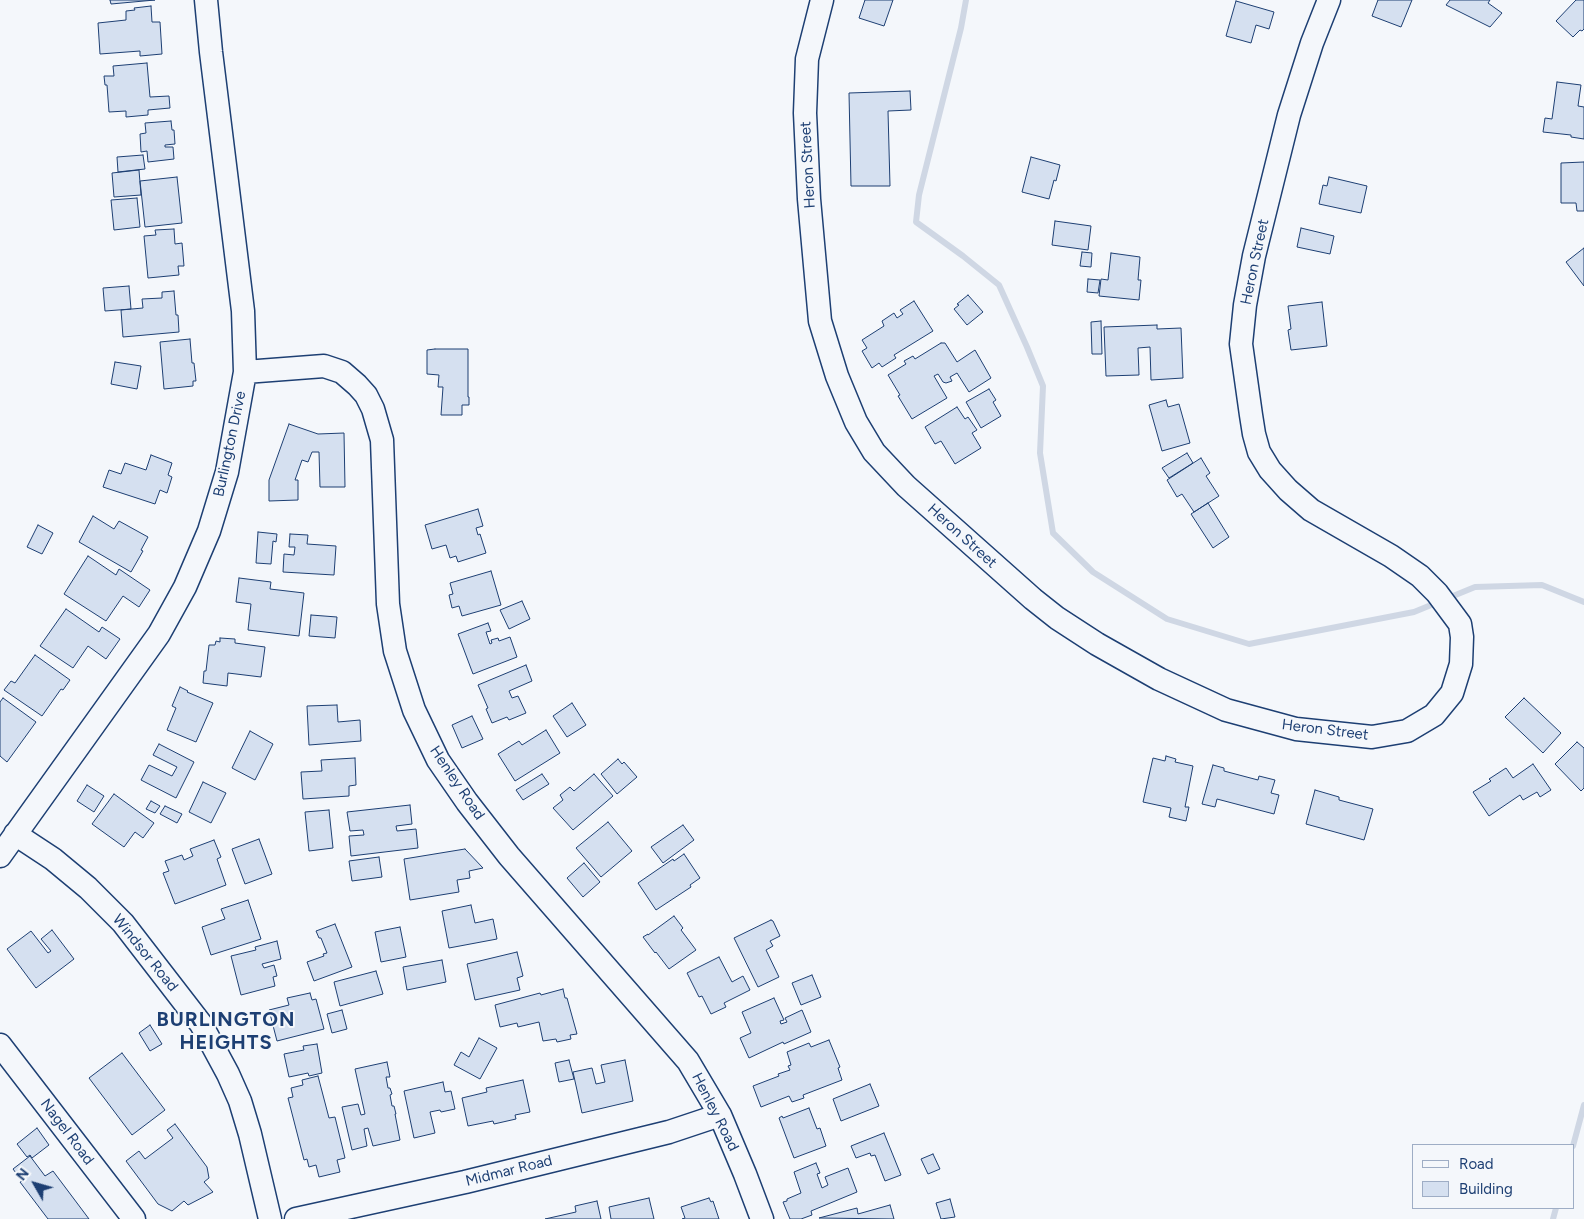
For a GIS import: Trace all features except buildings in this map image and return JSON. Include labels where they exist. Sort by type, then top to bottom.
[{"type":"street","name":"Burlington Drive","points":[[0,856],[159,634],[185,587],[209,532],[227,472],[245,372],[242,312],[206,0]]},
{"type":"street","name":"Heron Street","points":[[822,0],[807,59],[805,113],[809,199],[820,321],[836,376],[856,422],[874,452],[906,486],[1056,618],[1159,679],[1226,710],[1296,729],[1372,736],[1408,731],[1434,716],[1452,694],[1461,664],[1462,637],[1460,624],[1437,593],[1420,576],[1391,556],[1311,510],[1288,490],[1270,470],[1260,452],[1250,415],[1241,344],[1250,275],[1289,115],[1312,43],[1329,0]]},
{"type":"street","name":"Henley Road","points":[[245,372],[324,366],[342,372],[358,385],[366,396],[373,409],[382,440],[388,604],[395,652],[414,710],[438,760],[467,802],[509,856],[688,1061],[720,1115],[746,1174],[762,1219]]},
{"type":"street","name":"Windsor Road","points":[[15,834],[53,859],[88,888],[123,923],[201,1024],[240,1101],[270,1219]]},
{"type":"street","name":"Nagel Road","points":[[0,1045],[134,1219]]},
{"type":"street","name":"Midmar Road","points":[[296,1219],[465,1182],[659,1134],[720,1115]]},
{"type":"waterway","points":[[966,0],[961,28],[919,195],[916,222],[999,285],[1043,386],[1040,453],[1053,533],[1093,572],[1167,619],[1249,644],[1414,612],[1475,587],[1542,585],[1584,602]]},
{"type":"waterway","points":[[1574,1144],[1584,1105]]},
{"type":"waterway","points":[[1553,1219],[1556,1209]]},
{"type":"district","name":"BURLINGTON HEIGHTS","points":[[226,1032]]}]
